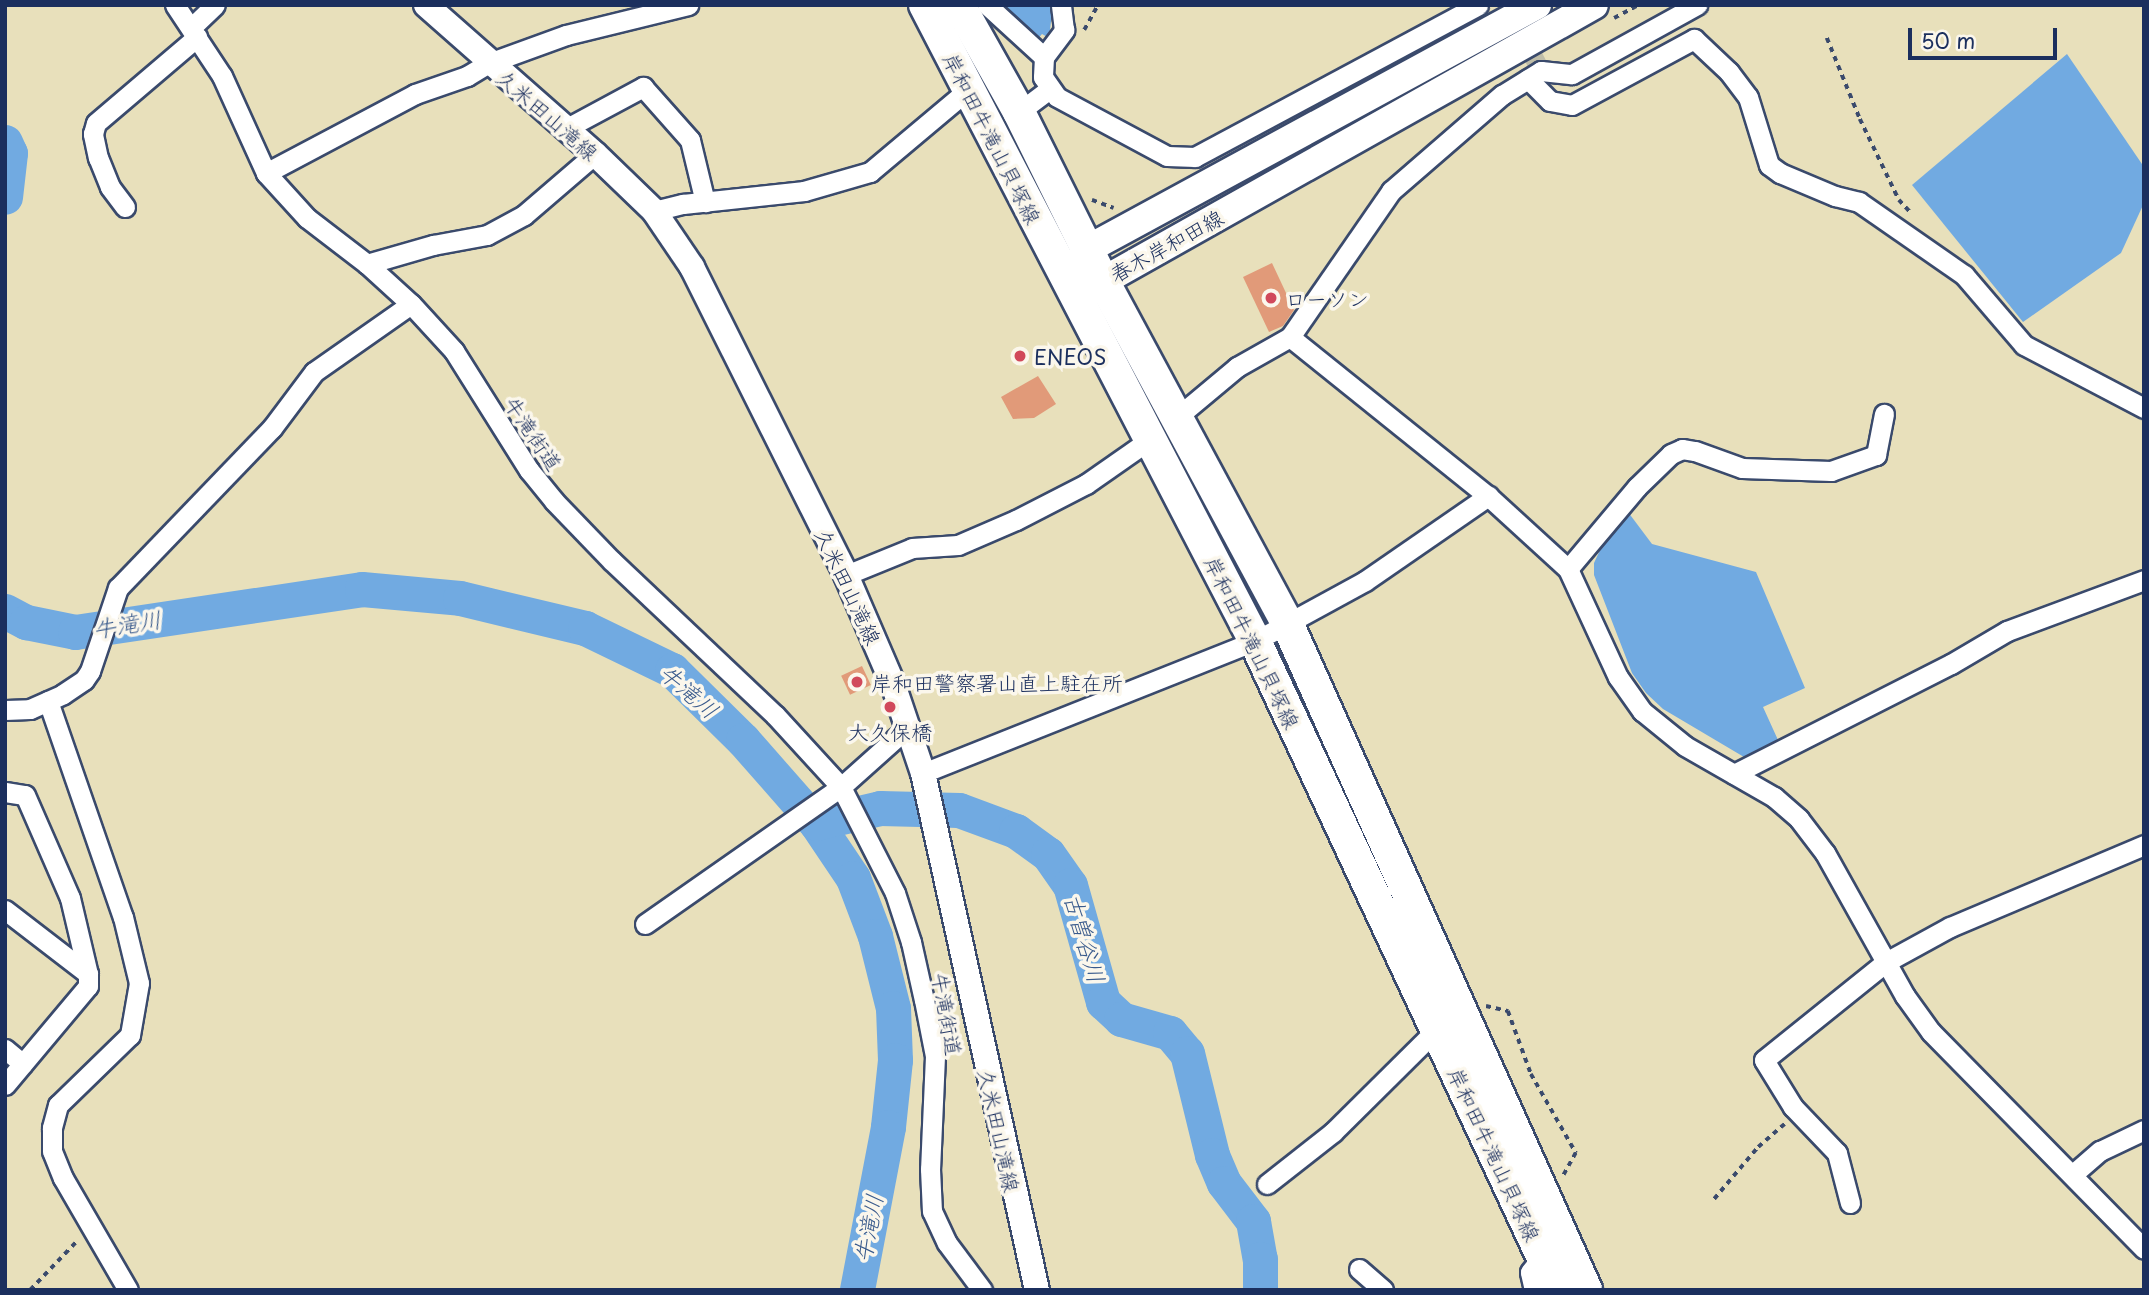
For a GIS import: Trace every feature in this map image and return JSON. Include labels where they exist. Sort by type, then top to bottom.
[{"type":"main road","name":"岸和田牛滝山貝塚線","points":[[925,5],[1255,640],[1558,1290]]},
{"type":"main road","name":"岸和田牛滝山貝塚線","points":[[959,5],[1019,112],[1103,281],[1287,623],[1586,1290]]},
{"type":"main road","name":"春木岸和田線","points":[[1066,279],[1088,249],[1537,5]]},
{"type":"main road","name":"春木岸和田線","points":[[1066,279],[1103,281],[1594,5]]},
{"type":"street","name":"牛滝街道","points":[[175,5],[222,76],[266,173],[307,218],[367,264],[411,304],[454,352],[529,470],[554,501],[612,561],[775,715],[838,790],[855,816],[895,893],[911,942],[933,1045],[932,1211],[947,1243],[982,1290]]},
{"type":"street","points":[[125,207],[110,187],[98,158],[93,134],[96,123],[194,32],[215,5]]},
{"type":"street","name":"久米田山滝線","points":[[426,5],[595,154],[654,211],[692,267],[846,575],[908,727],[925,783],[1037,1290]]},
{"type":"street","points":[[266,173],[415,94],[467,76],[489,63],[566,35],[688,5]]},
{"type":"street","points":[[987,5],[1044,57]]},
{"type":"street","points":[[1061,5],[1064,30],[1044,57],[1043,77],[1049,89],[1058,97],[1167,156],[1195,157],[1478,5]]},
{"type":"street","points":[[1176,418],[1237,367],[1290,337],[1391,191],[1502,95],[1541,71],[1572,74],[1696,5]]},
{"type":"street","points":[[1528,79],[1550,101],[1572,105],[1693,40],[1729,72],[1748,97],[1769,165],[1780,173],[1835,196],[1859,202],[1964,275],[2024,345],[2144,408]]},
{"type":"street","points":[[565,129],[643,87],[690,140],[705,202]]},
{"type":"street","points":[[654,211],[705,202],[804,191],[870,172],[969,89]]},
{"type":"street","points":[[1019,112],[1049,89]]},
{"type":"street","points":[[367,264],[433,245],[487,235],[524,215],[595,154]]},
{"type":"street","points":[[5,710],[30,709],[83,680],[90,671],[118,588],[272,428],[314,372],[411,304]]},
{"type":"street","points":[[1290,337],[1488,496],[1568,569],[1618,677],[1642,711],[1685,746],[1774,797],[1799,819],[1825,853],[1886,962],[1931,1032],[2144,1249]]},
{"type":"street","points":[[1568,569],[1637,486],[1671,454],[1682,449],[1695,451],[1742,468],[1768,471],[1831,471],[1876,455],[1884,414]]},
{"type":"street","points":[[846,575],[912,548],[958,545],[1016,520],[1086,484],[1149,440]]},
{"type":"street","points":[[925,783],[1255,640],[1364,580],[1488,496]]},
{"type":"street","points":[[1734,774],[1951,664],[2007,631],[2144,580]]},
{"type":"street","points":[[48,701],[123,917],[139,983],[130,1035],[58,1105],[52,1128],[56,1160],[128,1290]]},
{"type":"street","points":[[645,924],[838,790],[908,727]]},
{"type":"street","points":[[5,792],[25,795],[69,898],[88,974],[88,986],[5,1086]]},
{"type":"street","points":[[1850,1203],[1837,1153],[1798,1111],[1763,1060],[1886,962],[1950,927],[2144,845]]},
{"type":"street","points":[[5,910],[88,974]]},
{"type":"street","points":[[1267,1184],[1334,1132],[1437,1029]]},
{"type":"street","points":[[5,1049],[23,1064]]},
{"type":"street","points":[[2072,1175],[2100,1151],[2144,1130]]},
{"type":"street","points":[[1534,1290],[1530,1272],[1542,1257]]},
{"type":"street","points":[[1359,1269],[1383,1290]]},
{"type":"path","points":[[1827,38],[1860,119],[1899,200],[1916,218]]},
{"type":"path","points":[[1454,999],[1508,1011],[1531,1074],[1576,1153],[1547,1205]]},
{"type":"path","points":[[1714,1199],[1758,1147],[1798,1111]]},
{"type":"path","points":[[30,1290],[91,1227]]},
{"type":"water","points":[[996,5],[1053,5],[1049,38],[1042,34],[1036,41]]},
{"type":"water","points":[[2067,54],[2144,167],[2144,203],[2121,253],[2023,322],[1912,185]]},
{"type":"water","points":[[1628,512],[1652,544],[1756,572],[1805,688],[1763,707],[1778,740],[1744,757],[1663,709],[1646,693],[1632,673],[1594,575],[1594,563],[1601,548]]},
{"type":"building","name":"ローソン","points":[[1272,263],[1294,310],[1283,326],[1269,332],[1243,277]]},
{"type":"building","points":[[1038,376],[1056,404],[1034,418],[1013,419],[1001,397]]},
{"type":"building","name":"岸和田警察署山直上駐在所","points":[[862,666],[871,685],[850,695],[841,676]]},
{"type":"waterway","name":"牛滝川","points":[[5,142],[10,153],[5,197]]},
{"type":"waterway","name":"牛滝川","points":[[5,611],[26,622],[75,632],[362,589],[460,598],[585,628],[672,670],[743,740],[816,823],[853,878],[875,936],[893,1008],[895,1060],[888,1127],[857,1290]]},
{"type":"waterway","name":"古曽谷川","points":[[816,823],[880,808],[959,810],[1016,831],[1048,854],[1070,885],[1103,1002],[1121,1019],[1170,1033],[1187,1053],[1212,1155],[1224,1183],[1253,1221],[1260,1259],[1260,1290]]},
{"type":"tunnel","points":[[1507,5],[1541,71]]},
{"type":"place","name":"ローソン","points":[[1271,298]]},
{"type":"place","name":"ENEOS","points":[[1020,356]]},
{"type":"place","name":"岸和田警察署山直上駐在所","points":[[857,682]]},
{"type":"place","name":"大久保橋","points":[[890,707]]}]
